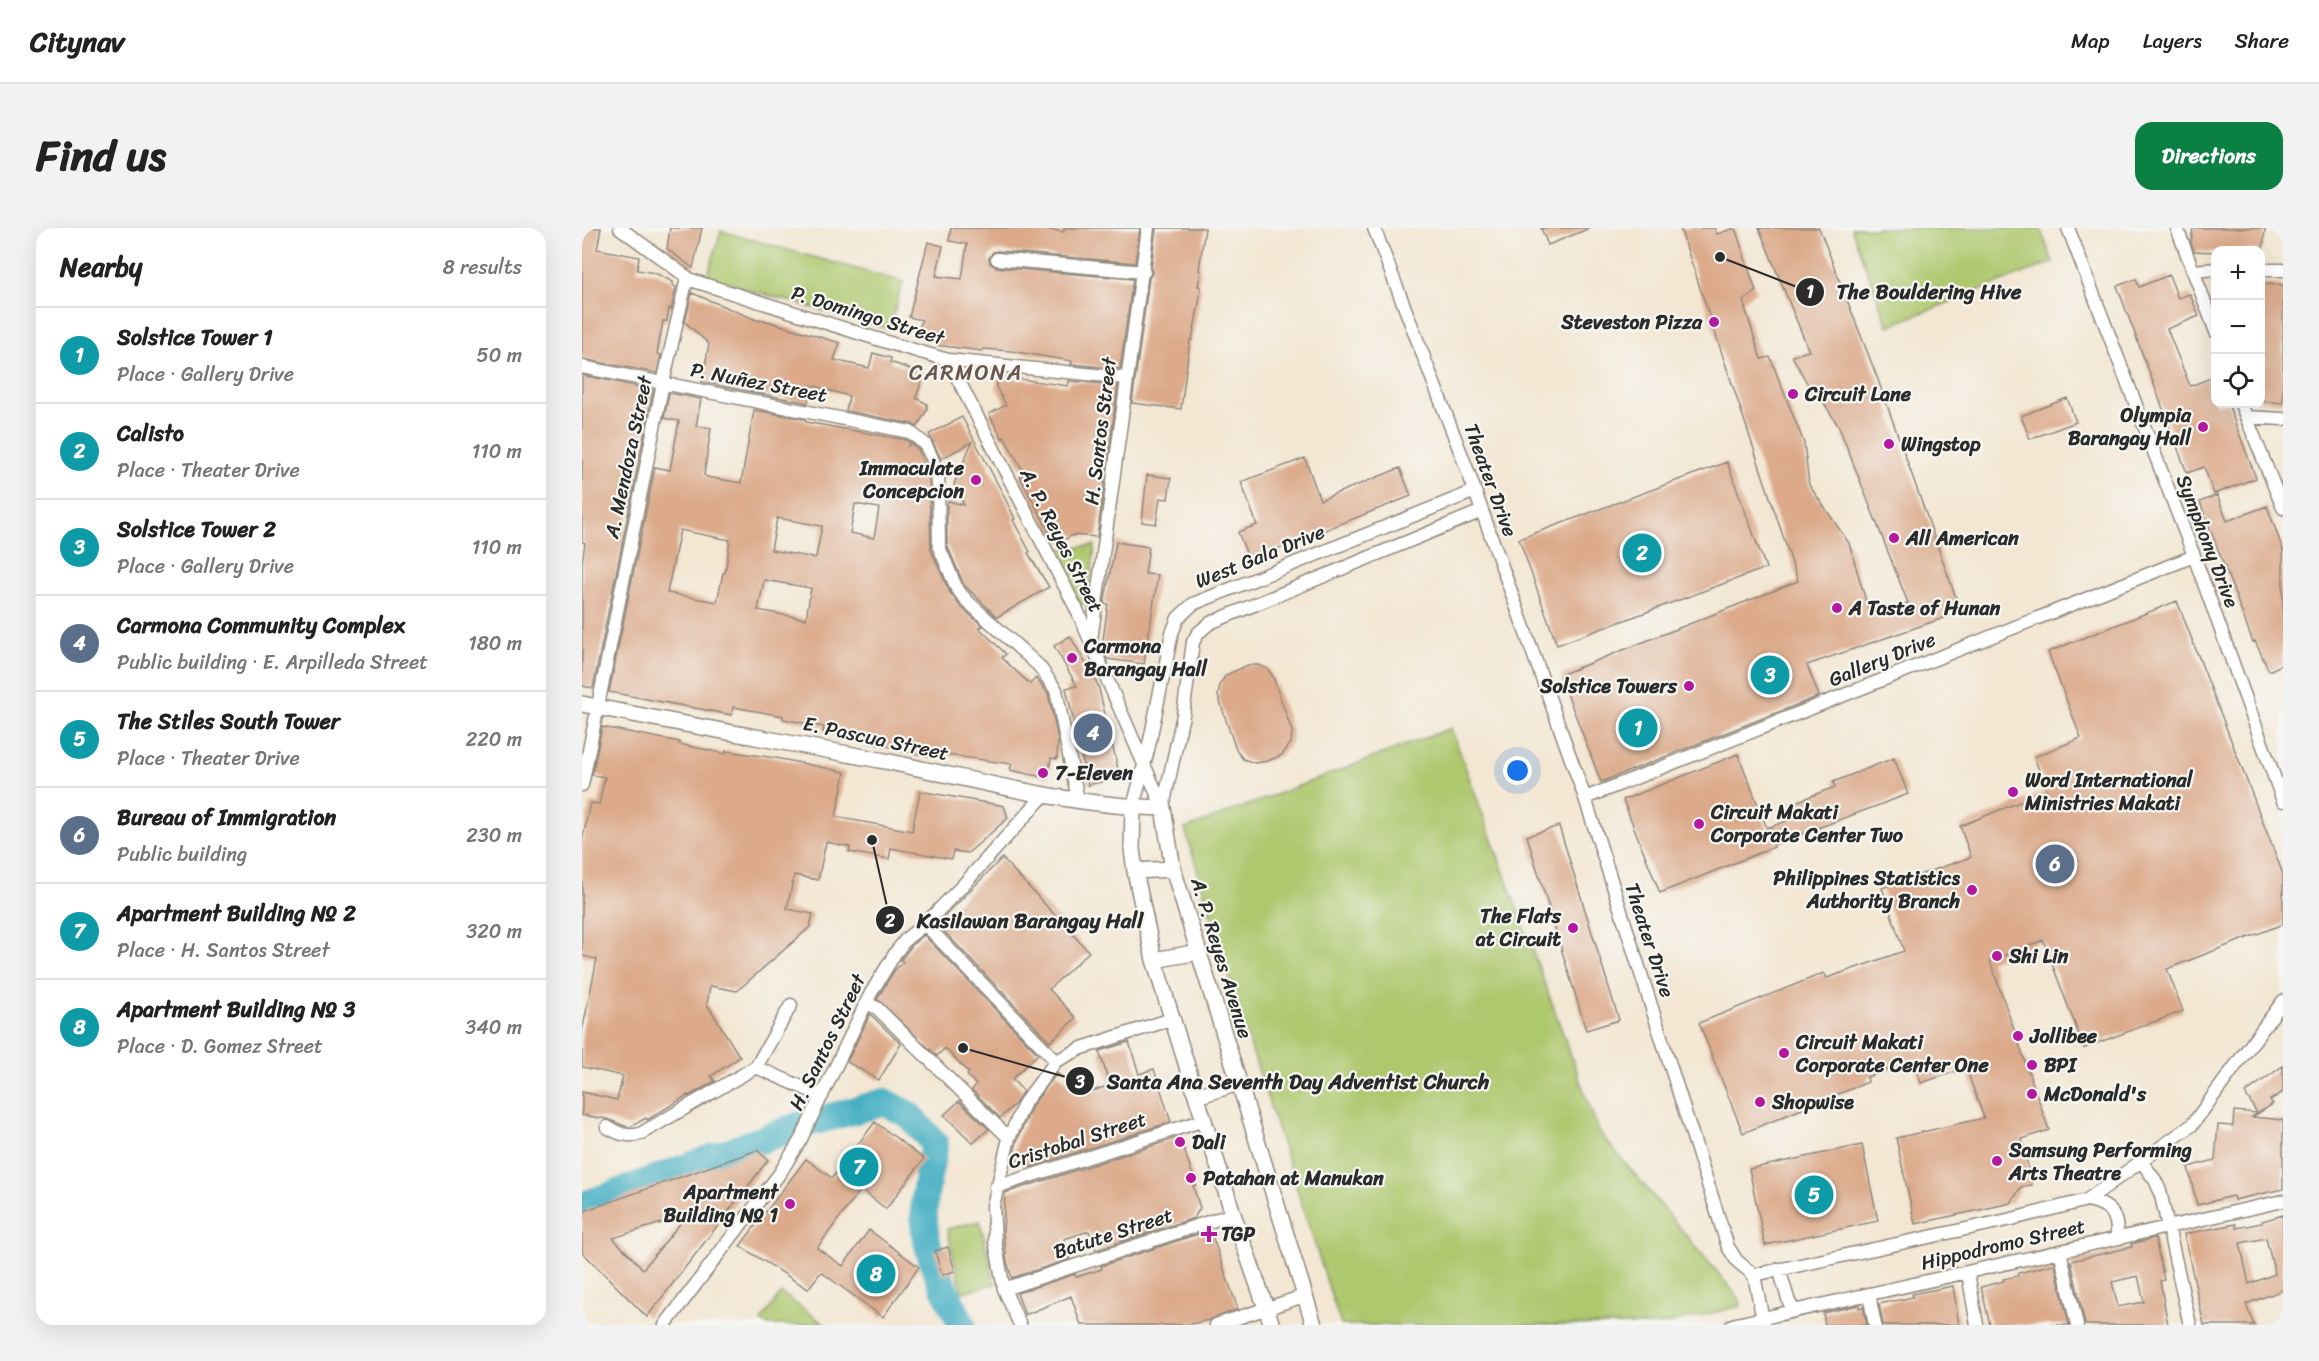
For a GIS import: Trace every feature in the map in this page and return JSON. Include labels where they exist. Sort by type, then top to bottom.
[{"type":"street","name":"P. Domingo Street","points":[[620,228],[687,278],[948,360],[1126,378]]},
{"type":"street","name":"H. Santos Street","points":[[1091,640],[1111,506],[1126,378],[1144,272],[1148,228]]},
{"type":"street","name":"Theater Drive","points":[[1374,228],[1475,491],[1585,798],[1728,1247],[1737,1261],[1754,1275]]},
{"type":"street","name":"Symphony Drive","points":[[2068,228],[2194,556],[2283,801]]},
{"type":"street","points":[[2177,228],[2211,319]]},
{"type":"street","points":[[997,259],[1144,272]]},
{"type":"street","points":[[2193,271],[2211,269]]},
{"type":"street","points":[[2265,270],[2283,270]]},
{"type":"street","name":"A. Mendoza Street","points":[[582,785],[663,383],[687,278]]},
{"type":"street","name":"A. P. Reyes Street","points":[[948,360],[1091,640],[1163,808]]},
{"type":"street","name":"P. Nuñez Street","points":[[582,367],[910,432],[925,444],[938,476],[939,547],[946,569],[967,601],[1040,666],[1049,677],[1056,690],[1069,751],[1073,799]]},
{"type":"street","points":[[2243,408],[2283,508]]},
{"type":"street","points":[[2246,417],[2283,419]]},
{"type":"street","name":"West Gala Drive","points":[[1133,807],[1172,633],[1178,618],[1193,604],[1475,491]]},
{"type":"street","points":[[1163,808],[1183,715],[1193,642],[1198,633],[1210,623],[1482,511]]},
{"type":"street","points":[[1338,547],[1346,568]]},
{"type":"street","name":"Gallery Drive","points":[[1585,798],[2194,556]]},
{"type":"street","points":[[1286,568],[1294,589]]},
{"type":"street","name":"E. Pascua Street","points":[[582,704],[775,739],[1045,794],[1133,807],[1163,808]]},
{"type":"street","name":"H. Santos Street","points":[[665,1325],[780,1173],[804,1134],[866,1003],[896,952],[925,924],[1045,794]]},
{"type":"street","points":[[1133,807],[1132,849],[1135,871],[1154,960],[1233,1214],[1272,1325]]},
{"type":"street","name":"A. P. Reyes Avenue","points":[[1163,808],[1173,869],[1314,1325]]},
{"type":"street","points":[[1135,871],[1173,869]]},
{"type":"street","points":[[925,924],[1056,1061]]},
{"type":"street","points":[[1154,960],[1199,952]]},
{"type":"street","points":[[1764,1322],[1754,1275],[2012,1219],[2088,1200],[2192,1125],[2283,1001]]},
{"type":"street","points":[[866,1003],[877,1008],[1009,1138]]},
{"type":"street","points":[[607,1127],[630,1137],[640,1134],[756,1067],[791,1005]]},
{"type":"street","points":[[1020,1325],[1004,1289],[995,1241],[993,1206],[1009,1138],[1025,1102],[1056,1061],[1082,1048],[1172,1020]]},
{"type":"street","points":[[756,1067],[822,1096]]},
{"type":"street","points":[[1197,1096],[1238,1083]]},
{"type":"street","name":"Cristobal Street","points":[[996,1187],[1204,1120]]},
{"type":"street","points":[[2141,1161],[2160,1191],[2190,1325]]},
{"type":"street","points":[[2088,1200],[2101,1203],[2112,1211],[2118,1224],[2118,1238]]},
{"type":"street","name":"Hippodromo Street","points":[[1732,1325],[1764,1322],[1795,1311],[2283,1201]]},
{"type":"street","name":"Batute Street","points":[[1004,1289],[1233,1214]]},
{"type":"street","points":[[2060,1251],[2077,1325]]},
{"type":"street","points":[[1779,1269],[1789,1302],[1795,1311]]},
{"type":"street","points":[[1968,1273],[1977,1325]]},
{"type":"street","points":[[1869,1295],[1875,1325]]},
{"type":"street","points":[[1215,1325],[1304,1296]]},
{"type":"green space","points":[[1851,228],[2040,228],[2053,262],[1888,326]]},
{"type":"green space","points":[[721,231],[903,282],[889,329],[707,278]]},
{"type":"green space","points":[[1095,545],[1088,604],[1079,604],[1053,550]]},
{"type":"green space","points":[[1451,728],[1599,1132],[1739,1298],[1741,1306],[1661,1325],[1341,1325],[1246,1032],[1185,829]]},
{"type":"green space","points":[[980,1221],[995,1284],[962,1292],[947,1229]]},
{"type":"green space","points":[[781,1293],[826,1325],[767,1325],[761,1321]]},
{"type":"building","points":[[582,228],[601,228],[597,249],[639,257],[637,270],[655,273],[673,282],[676,287],[667,321],[663,321],[657,354],[661,355],[657,373],[582,359]]},
{"type":"building","points":[[670,228],[702,228],[693,268],[667,249]]},
{"type":"building","points":[[951,228],[1037,228],[1064,232],[1064,228],[1140,228],[1135,263],[998,251],[993,252],[989,258],[990,263],[996,267],[1133,279],[1120,369],[1071,364],[1072,361],[1011,351],[983,349],[982,351],[936,345],[937,335],[919,329],[922,320],[909,317],[928,242],[943,246],[936,276],[962,279],[967,244],[949,241]]},
{"type":"building","points":[[1156,228],[1205,228],[1199,270],[1201,271],[1198,286],[1201,287],[1199,303],[1192,340],[1190,340],[1181,409],[1132,403],[1149,278],[1152,273]]},
{"type":"building","points":[[1541,228],[1588,228],[1588,229],[1548,245]]},
{"type":"building","points":[[1680,228],[1714,228],[1717,234],[1735,228],[1756,291],[1743,301],[1761,359],[1770,357],[1804,443],[1809,485],[1849,543],[1870,615],[1908,603],[1839,427],[1819,395],[1816,399],[1792,356],[1809,351],[1759,228],[1819,228],[1877,377],[1961,612],[1807,665],[1819,696],[1601,782],[1560,675],[1798,581]]},
{"type":"building","points":[[2193,228],[2265,228],[2263,246],[2211,246],[2211,252],[2194,251],[2191,243]]},
{"type":"building","points":[[2169,275],[2178,298],[2190,294],[2199,316],[2167,329],[2190,386],[2211,378],[2211,408],[2230,408],[2256,478],[2214,494],[2204,467],[2187,473],[2117,286],[2136,279],[2139,287]]},
{"type":"building","points":[[2265,284],[2283,285],[2283,403],[2265,401]]},
{"type":"building","points":[[692,293],[759,321],[760,319],[840,343],[834,360],[869,368],[873,353],[891,358],[890,362],[924,374],[916,398],[927,404],[927,410],[917,427],[912,424],[846,411],[849,396],[811,385],[808,403],[702,382],[709,344],[685,322]]},
{"type":"building","points":[[582,375],[653,390],[593,688],[582,686],[582,561],[585,543],[582,542]]},
{"type":"building","points":[[998,376],[1068,386],[1069,381],[1118,385],[1097,537],[1073,535],[1056,544],[1020,477],[1025,474],[989,414],[1006,405],[996,387]]},
{"type":"building","points":[[669,393],[701,399],[696,426],[711,428],[704,475],[741,483],[754,410],[906,440],[910,442],[908,446],[911,444],[918,449],[929,478],[931,550],[950,593],[961,607],[983,626],[979,628],[1006,654],[1002,658],[1030,684],[1036,678],[1048,693],[1058,740],[1057,759],[1051,758],[1048,778],[1010,770],[1012,764],[941,754],[940,758],[896,750],[896,748],[870,743],[870,741],[823,732],[824,727],[783,719],[783,716],[733,707],[732,715],[609,692],[655,467],[670,470],[679,421],[664,418]],"holes":[[[855,504],[879,508],[874,538],[850,533]],[[777,518],[822,526],[814,558],[771,550]],[[680,530],[730,540],[725,573],[723,573],[717,602],[667,593]],[[764,580],[811,588],[806,619],[758,610]]]},
{"type":"building","points":[[2067,398],[2076,422],[2030,439],[2021,416]]},
{"type":"building","points":[[962,417],[1002,492],[1015,519],[1013,520],[1030,552],[1028,553],[1049,587],[997,617],[964,585],[947,545],[947,504],[948,501],[964,505],[954,484],[972,442],[941,459],[929,434]]},
{"type":"building","points":[[1305,458],[1320,500],[1400,468],[1411,496],[1249,560],[1238,532],[1257,525],[1241,482]]},
{"type":"building","points":[[1727,462],[1766,568],[1557,645],[1519,539]]},
{"type":"building","points":[[1147,475],[1171,478],[1168,499],[1160,498],[1156,524],[1142,522]]},
{"type":"building","points":[[2217,495],[2227,521],[2267,506],[2283,550],[2283,664],[2269,671],[2255,641],[2253,642],[2200,502]]},
{"type":"building","points":[[1116,542],[1149,547],[1145,574],[1158,575],[1144,664],[1107,659],[1102,647],[1108,604],[1104,604]]},
{"type":"building","points":[[2177,601],[2283,874],[2283,924],[2167,969],[2183,1011],[2084,1048],[2043,940],[1990,961],[2049,1130],[2022,1139],[2032,1185],[2021,1187],[2011,1203],[1915,1224],[1896,1138],[1984,1118],[1966,1068],[1921,1083],[1913,1061],[1867,1077],[1868,1082],[1743,1133],[1699,1023],[1824,973],[1827,978],[1904,951],[1882,888],[1971,857],[1960,826],[2047,791],[2034,757],[2081,738],[2048,652]]},
{"type":"building","points":[[1070,636],[1098,685],[1120,777],[1088,785],[1066,688],[1077,686],[1054,646]]},
{"type":"building","points":[[1248,665],[1258,665],[1268,669],[1292,731],[1291,743],[1282,755],[1255,763],[1243,759],[1236,750],[1218,696],[1220,684],[1226,675]]},
{"type":"building","points":[[602,727],[680,742],[679,744],[726,754],[726,751],[776,758],[845,772],[836,817],[912,831],[920,791],[1004,806],[1008,818],[968,853],[953,851],[951,859],[891,848],[889,859],[849,852],[850,847],[826,842],[818,880],[794,875],[787,909],[813,914],[810,927],[737,991],[710,986],[707,1004],[740,1057],[711,1076],[715,1081],[647,1120],[646,1118],[630,1127],[625,1126],[607,1119],[582,1115],[582,1092],[617,1100],[623,1076],[582,1067],[582,1032],[597,959],[582,956],[582,842],[590,803],[599,804],[605,777],[592,775]]},
{"type":"building","name":"Circuit Makati Corporate Center Two","points":[[1738,754],[1767,828],[1795,818],[1790,804],[1835,787],[1833,782],[1894,758],[1908,794],[1773,845],[1774,847],[1660,893],[1623,800]]},
{"type":"building","name":"The Flats at Circuit","points":[[1559,826],[1619,1020],[1586,1030],[1527,836]]},
{"type":"building","points":[[1002,858],[1089,952],[1049,989],[1076,1018],[1050,1042],[937,924]]},
{"type":"building","points":[[924,935],[1038,1054],[1012,1079],[1023,1091],[1015,1104],[1000,1118],[972,1090],[976,1085],[967,1075],[969,1073],[945,1048],[937,1056],[877,999],[894,971],[903,962],[901,960],[903,957]]},
{"type":"building","points":[[870,1014],[901,1044],[879,1080],[847,1062]]},
{"type":"building","points":[[1129,1042],[1139,1074],[1154,1069],[1171,1122],[1031,1167],[1013,1158],[1017,1141],[1032,1106],[1057,1073],[1084,1094],[1110,1085],[1099,1051]]},
{"type":"building","points":[[2283,1066],[2283,1092],[2270,1100],[2273,1104],[2252,1117],[2283,1120],[2283,1189],[2234,1200],[2233,1196],[2197,1205],[2188,1167],[2215,1160],[2218,1125],[2233,1126],[2234,1111],[2257,1113],[2245,1093]]},
{"type":"building","points":[[959,1101],[989,1129],[973,1143],[944,1115]]},
{"type":"building","points":[[875,1122],[924,1159],[886,1209],[861,1189],[817,1248],[843,1266],[869,1230],[919,1267],[883,1317],[821,1272],[808,1289],[740,1246],[806,1159],[832,1178]]},
{"type":"building","points":[[1180,1137],[1196,1185],[1193,1186],[1200,1208],[1194,1218],[1096,1250],[1089,1231],[1064,1239],[1070,1259],[1012,1278],[1007,1262],[1003,1232],[1005,1193]]},
{"type":"building","points":[[1862,1145],[1878,1221],[1765,1245],[1749,1169]]},
{"type":"building","points":[[757,1150],[768,1160],[647,1317],[582,1252],[582,1214],[587,1210]],"holes":[[[687,1215],[643,1269],[613,1238]]]},
{"type":"building","points":[[2283,1215],[2283,1290],[2246,1304],[2254,1325],[2204,1325],[2184,1234],[2236,1224],[2236,1228],[2262,1223],[2262,1221]],"holes":[[[2266,1238],[2275,1274],[2249,1284],[2240,1243]]]},
{"type":"building","points":[[1210,1230],[1238,1309],[1209,1320],[1186,1325],[1081,1325],[1071,1296],[1025,1315],[1017,1293],[1075,1274],[1076,1277],[1102,1269],[1101,1266]]},
{"type":"building","points":[[2155,1238],[2164,1280],[2160,1281],[2168,1325],[2085,1325],[2071,1261],[2132,1247],[2131,1244]],"holes":[[[2138,1276],[2144,1302],[2118,1307],[2112,1282]]]},
{"type":"building","points":[[948,1247],[955,1271],[942,1275],[935,1251]]},
{"type":"building","points":[[2055,1264],[2069,1325],[1990,1325],[1981,1287],[2018,1276],[2018,1273]]},
{"type":"building","points":[[1953,1286],[1959,1325],[1883,1325],[1879,1304],[1913,1297],[1912,1294]]},
{"type":"building","points":[[1859,1305],[1859,1308],[1863,1307],[1867,1325],[1825,1325],[1823,1313]]},
{"type":"waterway","points":[[582,1206],[801,1125],[885,1102],[909,1115],[935,1144],[925,1198],[925,1231],[935,1267],[962,1325]]},
{"type":"place","name":"The Bouldering Hive","points":[[1720,257]]},
{"type":"place","name":"Steveston Pizza","points":[[1714,322]]},
{"type":"place","name":"Circuit Lane","points":[[1793,394]]},
{"type":"place","name":"Olympia Barangay Hall","points":[[2203,427]]},
{"type":"place","name":"Wingstop","points":[[1889,444]]},
{"type":"place","name":"Immaculate Concepcion","points":[[976,480]]},
{"type":"place","name":"All American","points":[[1894,538]]},
{"type":"place","name":"Calisto","points":[[1642,553]]},
{"type":"place","name":"A Taste of Hunan","points":[[1837,608]]},
{"type":"place","name":"Carmona Barangay Hall","points":[[1072,658]]},
{"type":"place","name":"Solstice Tower 2","points":[[1770,675]]},
{"type":"place","name":"Solstice Towers","points":[[1689,686]]},
{"type":"place","name":"Solstice Tower 1","points":[[1638,728]]},
{"type":"place","name":"Carmona Community Complex","points":[[1093,733]]},
{"type":"place","name":"7-Eleven","points":[[1043,773]]},
{"type":"place","name":"Word International Ministries Makati","points":[[2013,792]]},
{"type":"place","name":"Circuit Makati Corporate Center Two","points":[[1699,824]]},
{"type":"place","name":"Kasilawan Barangay Hall","points":[[872,840]]},
{"type":"place","name":"Bureau of Immigration","points":[[2055,864]]},
{"type":"place","name":"Philippines Statistics Authority Branch","points":[[1972,890]]},
{"type":"place","name":"The Flats at Circuit","points":[[1573,928]]},
{"type":"place","name":"Shi Lin","points":[[1997,956]]},
{"type":"place","name":"Jollibee","points":[[2018,1036]]},
{"type":"place","name":"Santa Ana Seventh Day Adventist Church","points":[[963,1048]]},
{"type":"place","name":"Circuit Makati Corporate Center One","points":[[1784,1053]]},
{"type":"place","name":"BPI","points":[[2032,1065]]},
{"type":"place","name":"McDonald's","points":[[2032,1094]]},
{"type":"place","name":"Shopwise","points":[[1760,1102]]},
{"type":"place","name":"Dali","points":[[1180,1142]]},
{"type":"place","name":"Samsung Performing Arts Theatre","points":[[1997,1161]]},
{"type":"place","name":"Apartment Building № 2","points":[[859,1167]]},
{"type":"place","name":"Patahan at Manukan","points":[[1191,1178]]},
{"type":"place","name":"The Stiles South Tower","points":[[1814,1195]]},
{"type":"place","name":"Apartment Building № 1","points":[[790,1204]]},
{"type":"place","name":"TGP","points":[[1209,1234]]},
{"type":"place","name":"Apartment Building № 3","points":[[876,1274]]},
{"type":"district","name":"CARMONA","points":[[966,372]]}]
